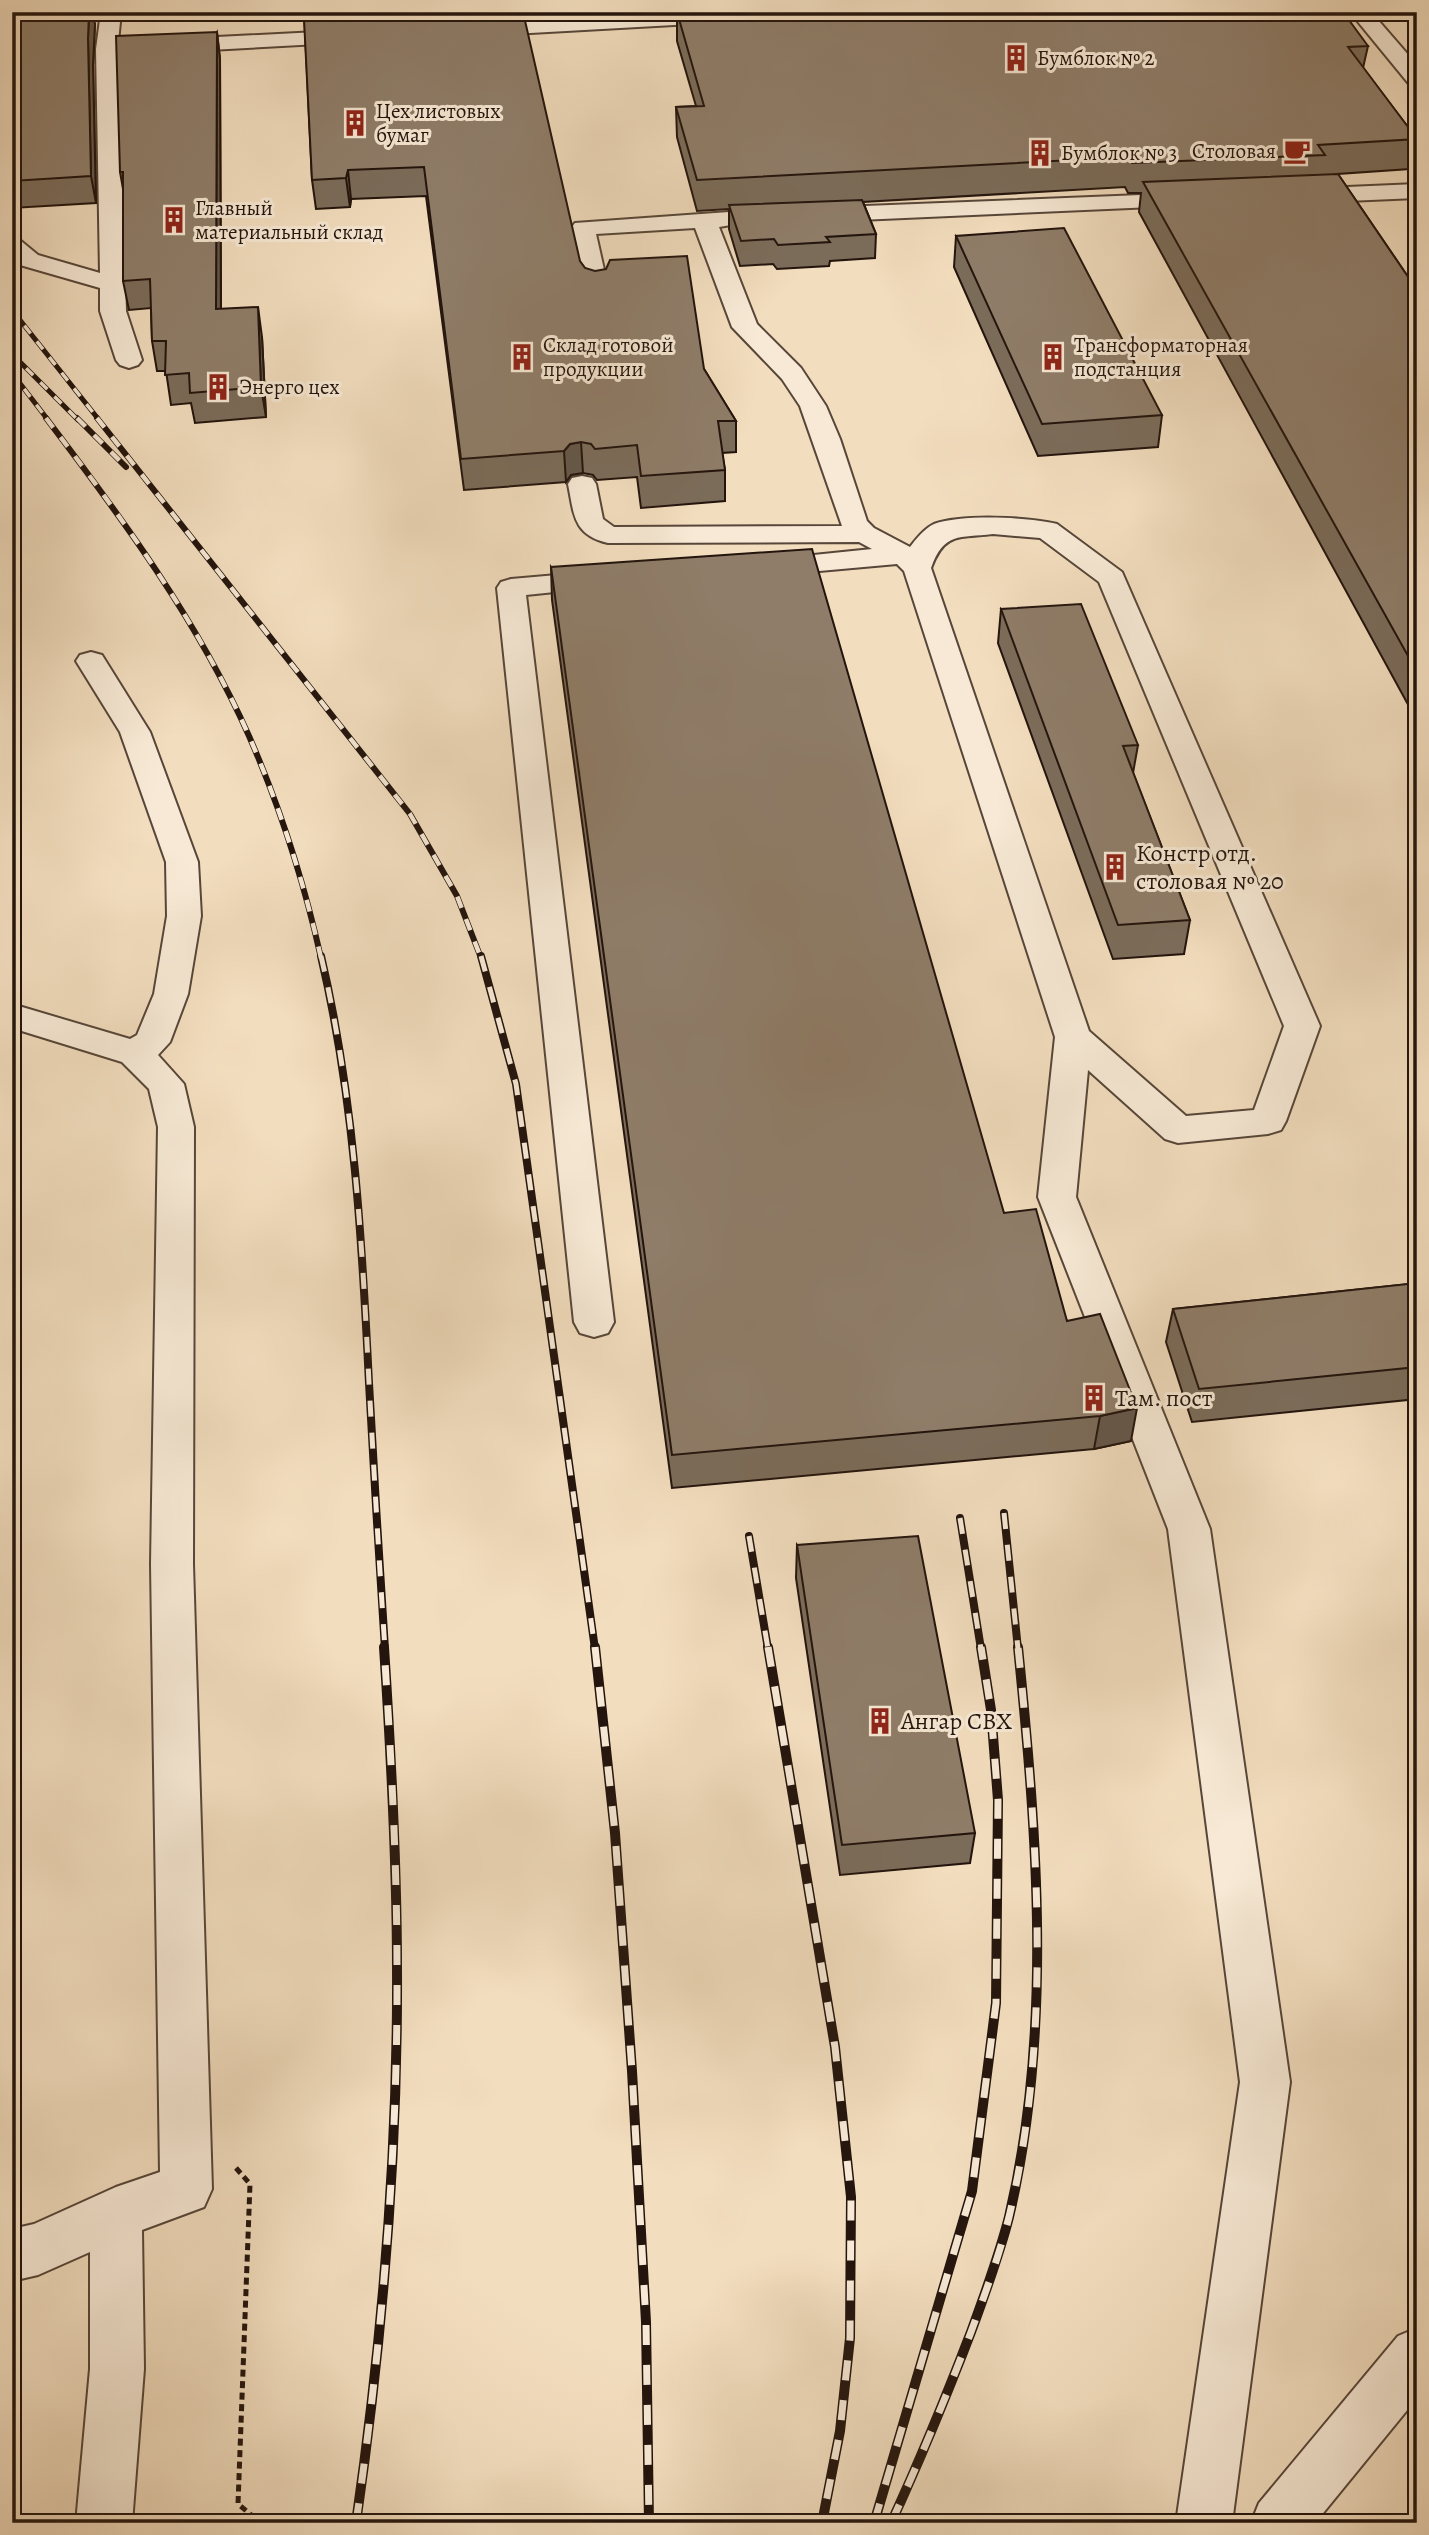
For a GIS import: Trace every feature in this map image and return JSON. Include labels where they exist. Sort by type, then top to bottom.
[{"type":"street","points":[[111,12],[107,49],[113,311],[128,360]]},
{"type":"street","points":[[450,31],[799,12]]},
{"type":"street","points":[[1360,12],[1417,79]]},
{"type":"street","points":[[107,49],[380,35]]},
{"type":"street","points":[[1277,197],[1417,191]]},
{"type":"street","points":[[788,216],[1207,200]]},
{"type":"street","points":[[597,292],[583,228],[746,218]]},
{"type":"street","points":[[704,220],[745,327],[792,374],[813,406],[827,439],[854,523],[864,534],[911,561],[1073,1037],[1057,1197],[1189,1530],[1265,2082],[1204,2523]]},
{"type":"street","points":[[12,246],[29,260],[113,284]]},
{"type":"street","points":[[582,484],[590,523],[608,535],[864,534]]},
{"type":"street","points":[[728,570],[911,561],[941,531],[993,526],[1047,530],[1112,578],[1302,1026],[1268,1121],[1178,1129],[1073,1037]]},
{"type":"street","points":[[594,1322],[511,588],[633,578]]},
{"type":"street","points":[[91,661],[135,732],[182,862],[184,916],[171,993],[152,1042],[135,1053]]},
{"type":"street","points":[[12,1016],[135,1053],[166,1084],[176,1127],[172,1564],[186,2189],[116,2213],[38,2249],[12,2255]]},
{"type":"street","points":[[104,2523],[117,2369],[116,2213]]},
{"type":"street","points":[[1279,2523],[1417,2355]]},
{"type":"path","points":[[250,2184],[237,2504],[261,2523]]},
{"type":"building","points":[[12,12],[89,12],[91,176],[12,181],[12,97],[21,32],[12,32]]},
{"type":"building","points":[[438,12],[523,12],[580,261],[585,268],[595,271],[606,269],[610,260],[687,256],[704,369],[736,421],[718,421],[725,470],[641,476],[637,445],[595,449],[591,444],[581,442],[570,444],[564,451],[461,459],[424,167],[348,170],[346,178],[312,180],[304,19]]},
{"type":"building","points":[[677,12],[1343,12],[1368,46],[1348,47],[1417,139],[1318,145],[1325,155],[1132,163],[1129,157],[697,180],[676,107],[704,106]]},
{"type":"building","name":"Главный материальный склад","points":[[217,32],[216,309],[258,307],[261,387],[190,393],[189,373],[165,375],[166,341],[152,341],[150,279],[123,281],[123,172],[120,172],[116,36]]},
{"type":"building","points":[[1338,174],[1417,290],[1417,672],[1143,182]]},
{"type":"building","points":[[862,200],[876,234],[826,237],[830,242],[778,245],[774,239],[741,241],[729,205]]},
{"type":"building","name":"Трансформаторная подстанция","points":[[1064,228],[1162,415],[1042,424],[956,236]]},
{"type":"building","points":[[812,549],[1004,1213],[1036,1209],[1067,1321],[1100,1314],[1137,1408],[1100,1416],[672,1455],[551,567]]},
{"type":"building","name":"Констр отд. столовая № 20","points":[[1081,604],[1138,745],[1123,746],[1190,920],[1118,925],[1001,609]]},
{"type":"building","points":[[1417,1283],[1417,1367],[1199,1389],[1173,1309]]},
{"type":"building","name":"Ангар СВХ","points":[[918,1536],[975,1833],[842,1845],[797,1545]]},
{"type":"railway","points":[[12,310],[99,420]]},
{"type":"railway","points":[[12,354],[78,420]]},
{"type":"railway","points":[[12,373],[48,420]]},
{"type":"railway","points":[[46,418],[157,571],[229,693],[281,817],[321,958]]},
{"type":"railway","points":[[77,418],[126,467]]},
{"type":"railway","points":[[97,418],[410,814],[457,896],[481,958]]},
{"type":"railway","points":[[321,956],[341,1062],[355,1169],[385,1649]]},
{"type":"railway","points":[[481,956],[516,1084],[595,1649]]},
{"type":"railway","points":[[1004,1513],[1018,1649]]},
{"type":"railway","points":[[960,1518],[981,1649]]},
{"type":"railway","points":[[749,1536],[768,1649]]},
{"type":"railway","points":[[356,2523],[381,2316],[395,2107],[396,1889],[384,1647]]},
{"type":"railway","points":[[595,1647],[615,1833],[632,2071],[646,2322],[649,2523]]},
{"type":"railway","points":[[768,1647],[835,2047],[851,2197],[850,2338],[840,2431],[822,2523]]},
{"type":"railway","points":[[874,2523],[972,2191],[996,2003],[998,1800],[991,1710],[981,1647]]},
{"type":"railway","points":[[891,2523],[987,2289],[1009,2217],[1023,2147],[1032,2076],[1037,1933],[1031,1789],[1018,1647]]},
{"type":"place","name":"Бумблок № 2","points":[[1016,58]]},
{"type":"place","name":"Цех листовых бумаг","points":[[355,123]]},
{"type":"place","name":"Столовая","points":[[1297,151]]},
{"type":"place","name":"Бумблок № 3","points":[[1040,153]]},
{"type":"place","name":"Главный материальный склад","points":[[174,220]]},
{"type":"place","name":"Склад готовой продукции","points":[[522,357]]},
{"type":"place","name":"Трансформаторная подстанция","points":[[1053,357]]},
{"type":"place","name":"Энерго цех","points":[[218,387]]},
{"type":"place","name":"Констр отд. столовая № 20","points":[[1115,867]]},
{"type":"place","name":"Там. пост","points":[[1094,1398]]},
{"type":"place","name":"Ангар СВХ","points":[[880,1721]]}]
